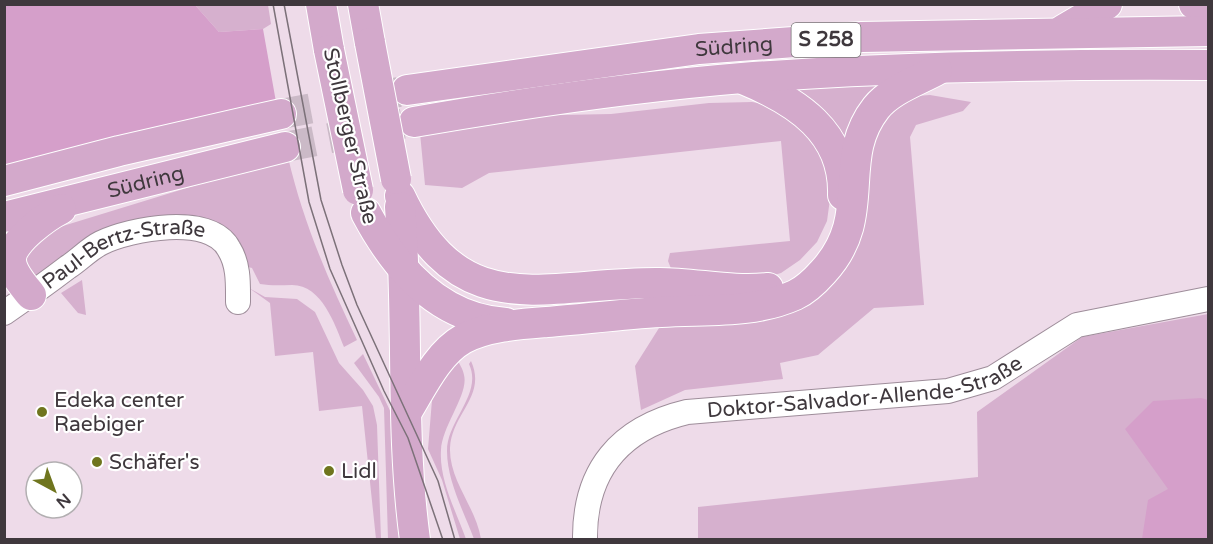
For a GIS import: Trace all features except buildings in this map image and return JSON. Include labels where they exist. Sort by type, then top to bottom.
[{"type":"main road","name":"Stollberger Straße","points":[[321,4],[362,201],[391,256],[399,282]]},
{"type":"main road","name":"Stollberger Straße","points":[[363,4],[398,187],[399,282],[405,334],[415,540]]},
{"type":"main road","name":"S 258","points":[[1060,31],[1107,4]]},
{"type":"main road","points":[[1194,4],[1209,13]]},
{"type":"main road","name":"Südring","points":[[407,90],[699,49],[862,37],[1060,31],[1209,31]]},
{"type":"main road","name":"Südring","points":[[414,122],[532,102],[740,78],[942,67],[1209,65]]},
{"type":"main road","name":"S 258","points":[[408,410],[429,376],[462,340],[479,333],[524,324],[661,312],[730,310],[773,303],[797,294],[815,281],[834,260],[847,236],[854,210],[855,153],[859,135],[868,119],[877,106],[893,94],[942,67]]},
{"type":"main road","name":"S 258","points":[[398,187],[413,224],[426,243],[464,272],[483,282],[525,292],[660,283],[745,290],[768,289],[789,281],[806,270],[823,253],[835,234],[842,211],[843,183],[836,159],[823,132],[810,116],[773,92],[740,78]]},
{"type":"main road","name":"Südring","points":[[4,181],[119,151],[281,114]]},
{"type":"main road","name":"Südring","points":[[4,217],[285,147]]},
{"type":"main road","points":[[14,301],[13,251],[41,222],[57,211],[92,194]]},
{"type":"main road","name":"S 258","points":[[399,282],[432,264],[464,272]]},
{"type":"main road","name":"S 258","points":[[399,282],[472,317],[495,322],[524,324]]},
{"type":"street","name":"Paul-Bertz-Straße","points":[[14,301],[99,244],[121,235],[174,227],[196,228],[215,234],[229,247],[237,275],[238,302]]},
{"type":"street","name":"Doktor-Salvador-Allende-Straße","points":[[585,540],[585,515],[592,488],[602,466],[618,446],[636,431],[660,418],[687,412],[948,391],[993,378],[1077,325],[1209,299]]},
{"type":"shaded area","points":[[5,5],[195,5],[219,32],[263,29],[276,102],[5,171]]},
{"type":"shaded area","points":[[195,5],[268,5],[271,24],[263,29],[219,32]]},
{"type":"shaded area","points":[[888,81],[847,148],[780,91]]},
{"type":"shaded area","points":[[930,95],[971,102],[963,111],[916,125],[910,137],[924,305],[874,308],[818,355],[780,363],[783,379],[685,390],[641,410],[635,366],[659,328],[690,318],[811,294],[871,132],[903,97]]},
{"type":"shaded area","points":[[752,102],[784,107],[823,151],[830,199],[827,221],[817,242],[800,260],[781,273],[760,279],[672,271],[668,261],[670,253],[790,241],[781,141],[489,173],[462,188],[425,185],[420,133],[516,112],[562,115],[611,114],[709,103]]},
{"type":"shaded area","points":[[288,157],[317,250],[357,340],[344,347],[332,318],[312,292],[292,285],[260,284],[252,268],[248,267],[199,218],[32,279],[12,244],[40,233]]},
{"type":"shaded area","points":[[82,280],[86,315],[78,313],[61,293]]},
{"type":"shaded area","points":[[249,288],[265,297],[297,299],[315,312],[339,363],[363,390],[373,406],[377,425],[381,539],[376,539],[362,406],[319,411],[313,352],[275,356],[270,303]]},
{"type":"shaded area","points":[[1208,314],[1208,539],[698,540],[698,507],[978,477],[977,412],[1082,337]]},
{"type":"shaded area","points":[[363,354],[395,421],[403,539],[388,539],[384,408],[379,397],[354,363]]},
{"type":"shaded area","points":[[456,358],[464,375],[463,391],[442,441],[441,461],[449,495],[466,539],[460,539],[442,480],[428,449],[432,400],[439,381]]},
{"type":"shaded area","points":[[471,361],[475,373],[475,384],[472,395],[456,425],[450,448],[454,472],[474,516],[481,539],[474,539],[457,496],[450,474],[447,451],[452,429],[471,386],[472,375],[469,364]]},
{"type":"shaded area","points":[[1201,398],[1208,400],[1208,539],[1142,539],[1148,500],[1168,489],[1125,429],[1153,401]]},
{"type":"tunnel","points":[[281,114],[404,91]]},
{"type":"tunnel","points":[[285,147],[412,122]]},
{"type":"tram line","points":[[273,4],[309,202],[330,269],[384,391],[408,438],[443,540]]},
{"type":"tram line","points":[[284,4],[321,200],[357,305],[438,481],[455,540]]},
{"type":"place","name":"Edeka center Raebiger","points":[[42,412]]},
{"type":"place","name":"Schäfer's","points":[[97,462]]},
{"type":"place","name":"Lidl","points":[[329,471]]}]
